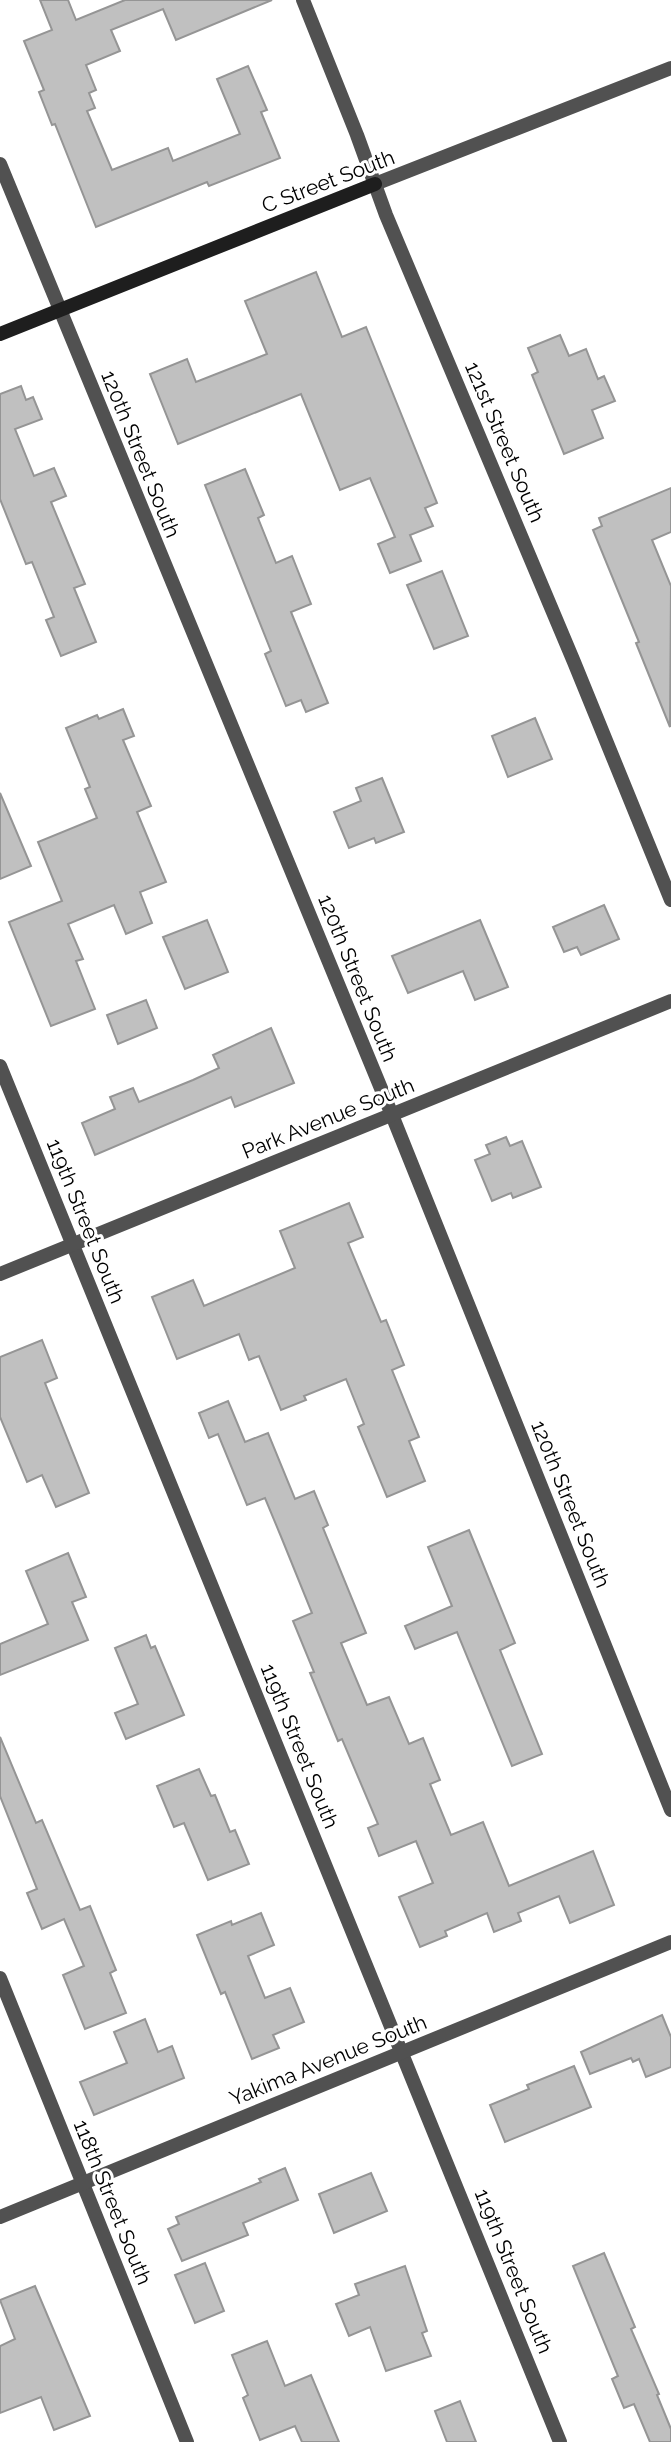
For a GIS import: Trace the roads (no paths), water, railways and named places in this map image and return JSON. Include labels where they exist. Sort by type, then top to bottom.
[{"type":"main road","name":"C Street South","points":[[0,334],[375,184]]},
{"type":"street","name":"121st Street South","points":[[303,0],[375,184],[671,900]]},
{"type":"street","name":"C Street South","points":[[375,184],[671,68]]},
{"type":"street","name":"120th Street South","points":[[0,164],[392,1115],[671,1810]]},
{"type":"street","name":"Park Avenue South","points":[[0,1274],[671,1001]]},
{"type":"street","name":"119th Street South","points":[[0,1066],[561,2442]]},
{"type":"street","name":"Yakima Avenue South","points":[[0,2217],[671,1942]]},
{"type":"street","name":"118th Street South","points":[[0,1978],[187,2442]]}]
